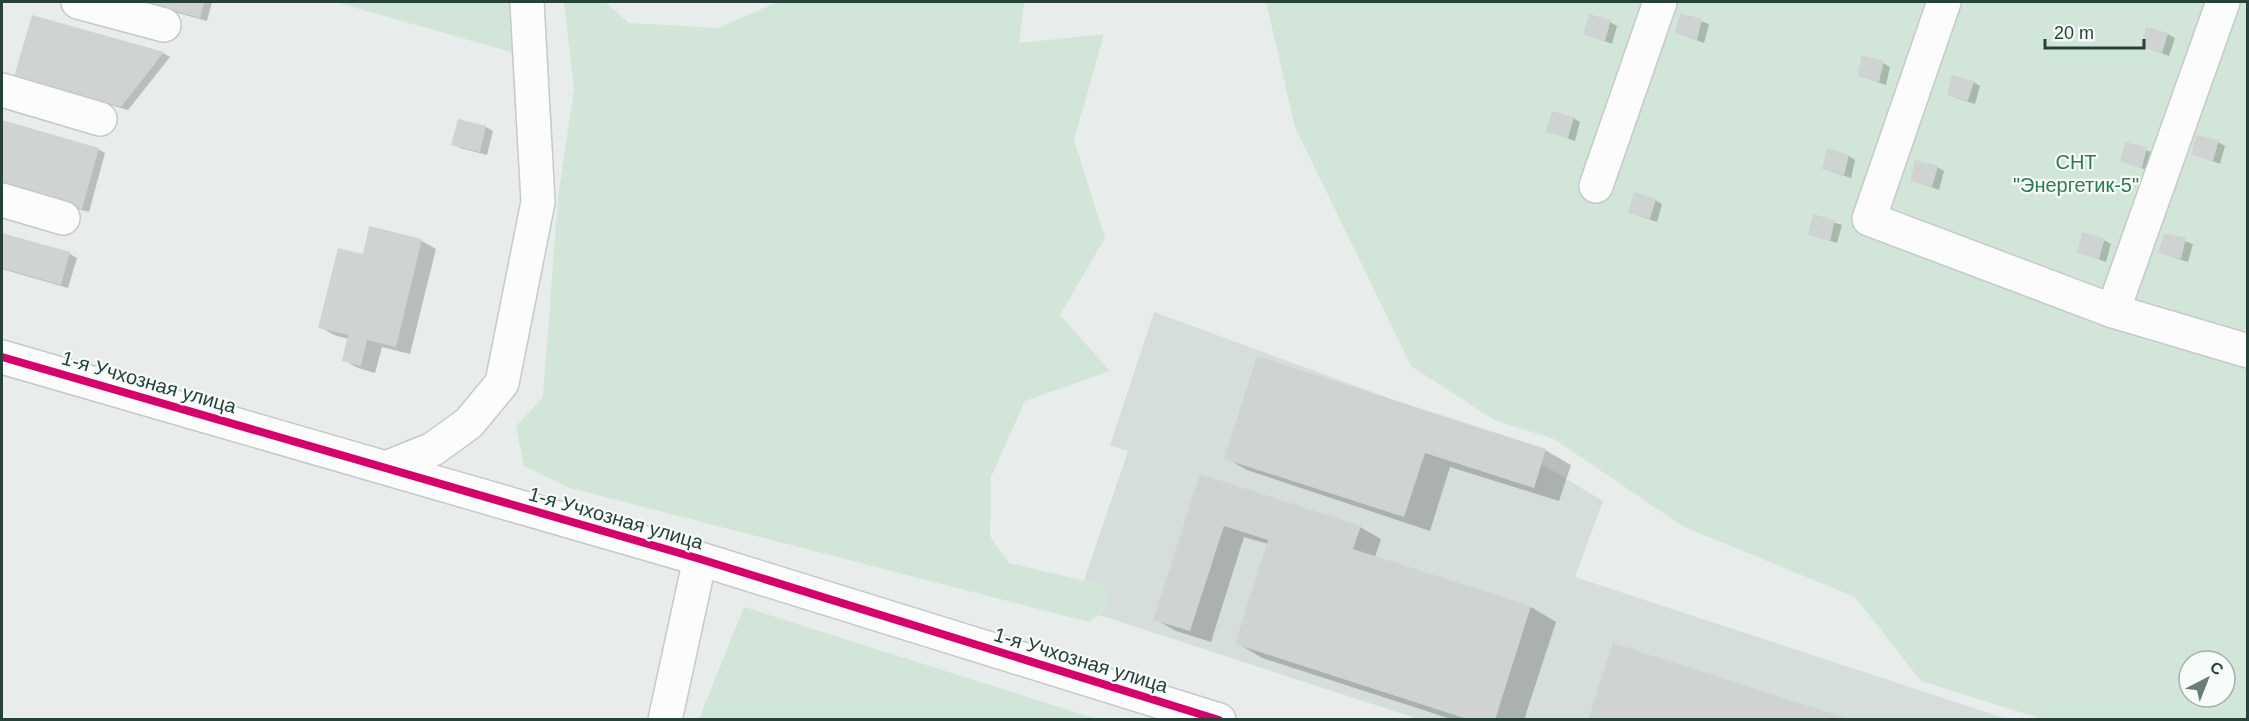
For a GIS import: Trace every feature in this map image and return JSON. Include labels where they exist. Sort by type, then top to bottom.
[{"type":"street","points":[[78,2],[164,25]]},
{"type":"street","points":[[387,468],[433,449],[469,423],[502,383],[538,202],[527,2]]},
{"type":"street","points":[[1596,186],[1660,2]]},
{"type":"street","points":[[1944,2],[1869,219],[2113,311],[2247,351]]},
{"type":"street","points":[[2113,311],[2223,2]]},
{"type":"street","points":[[2,90],[100,119]]},
{"type":"street","points":[[2,200],[63,218]]},
{"type":"street","name":"1-я Учхозная улица","points":[[2,357],[700,559],[1219,720]]},
{"type":"street","points":[[665,720],[700,559]]},
{"type":"shaded area","points":[[1154,312],[1500,439],[1603,501],[1575,577],[2007,719],[1418,719],[1075,607],[1128,451],[1110,445]]},
{"type":"green space","points":[[335,2],[518,2],[518,54]]},
{"type":"green space","points":[[564,2],[605,2],[629,23],[718,28],[778,2],[1024,2],[1019,43],[1104,34],[1074,140],[1105,238],[1060,315],[1110,371],[1025,401],[991,477],[990,536],[1009,563],[1103,585],[1109,608],[1089,622],[570,488],[524,466],[516,426],[543,397],[558,197],[574,89]]},
{"type":"green space","name":"СНТ \"Энергетик-5\"","points":[[1266,2],[2247,2],[2247,719],[2042,719],[1921,681],[1855,597],[1684,527],[1554,439],[1494,420],[1411,366],[1295,127]]},
{"type":"green space","points":[[744,607],[1097,719],[699,719]]},
{"type":"building","points":[[143,2],[204,2],[200,18]]},
{"type":"building","points":[[1680,13],[1702,19],[1697,40],[1675,33]]},
{"type":"building","points":[[1589,14],[1611,20],[1605,41],[1583,35]]},
{"type":"building","points":[[32,15],[164,52],[121,107],[14,77]]},
{"type":"building","points":[[2146,27],[2168,33],[2162,53],[2141,47]]},
{"type":"building","points":[[1862,55],[1884,61],[1879,82],[1857,76]]},
{"type":"building","points":[[1952,75],[1974,81],[1968,101],[1947,95]]},
{"type":"building","points":[[1552,111],[1574,117],[1568,138],[1546,132]]},
{"type":"building","points":[[458,119],[486,126],[480,152],[451,145]]},
{"type":"building","points":[[2,120],[99,148],[82,209],[2,187]]},
{"type":"building","points":[[2196,135],[2219,140],[2213,161],[2191,155]]},
{"type":"building","points":[[2125,142],[2147,147],[2142,168],[2120,162]]},
{"type":"building","points":[[1827,148],[1849,155],[1844,175],[1822,169]]},
{"type":"building","points":[[1915,160],[1938,166],[1932,187],[1910,181]]},
{"type":"building","points":[[1634,192],[1656,199],[1650,219],[1628,213]]},
{"type":"building","points":[[1813,214],[1835,220],[1830,241],[1808,235]]},
{"type":"building","points":[[369,226],[422,239],[396,347],[367,340],[361,366],[342,361],[348,335],[318,328],[338,248],[363,254]]},
{"type":"building","points":[[2082,232],[2105,238],[2099,259],[2077,253]]},
{"type":"building","points":[[2,233],[70,252],[61,285],[2,268]]},
{"type":"building","points":[[2164,233],[2186,238],[2181,259],[2158,253]]},
{"type":"building","points":[[1257,356],[1546,449],[1534,488],[1425,453],[1404,517],[1224,459]]},
{"type":"building","points":[[1200,474],[1361,526],[1353,549],[1531,606],[1495,720],[1470,720],[1235,644],[1268,540],[1224,526],[1190,631],[1153,620]]},
{"type":"building","points":[[1613,643],[1849,719],[1849,720],[1588,720]]},
{"type":"cycle path","points":[[2,357],[700,559],[1219,720]]}]
